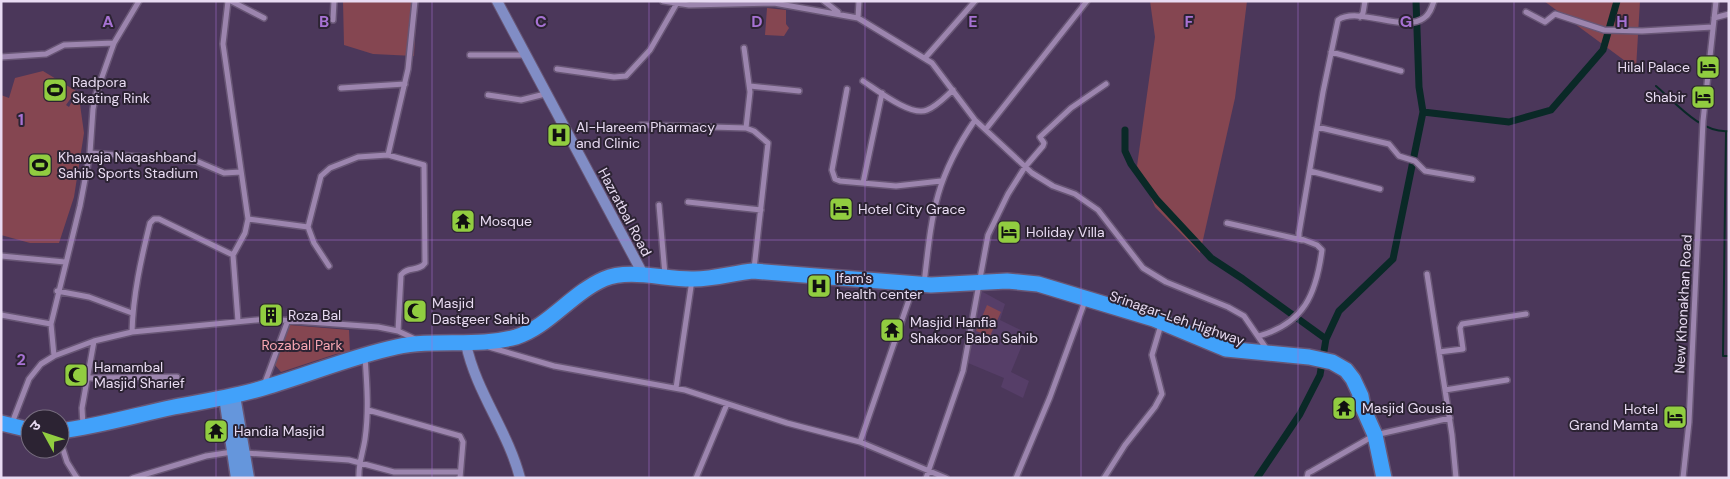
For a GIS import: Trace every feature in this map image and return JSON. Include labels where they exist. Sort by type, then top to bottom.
[{"type":"highway","points":[[723,277],[732,273],[753,271],[923,287]]},
{"type":"highway","points":[[70,430],[263,388],[365,354],[423,343],[471,344],[524,334],[581,292],[606,279],[621,275],[692,279],[723,277],[730,279],[768,278],[824,284],[923,287],[1024,282],[1049,286],[1154,318],[1226,349],[1274,357],[1317,358],[1338,368],[1353,379],[1361,396],[1363,407],[1375,435],[1384,478]]},
{"type":"highway","name":"Srinagar-Leh Highway","points":[[987,283],[1044,293],[1084,304],[1160,328],[1229,356],[1274,357]]},
{"type":"highway","points":[[6,424],[20,428]]},
{"type":"main road","name":"Hazratbal Road","points":[[497,1],[644,276]]},
{"type":"main road","points":[[471,344],[475,378],[513,454],[520,478]]},
{"type":"main road","points":[[229,396],[238,452],[237,478]]},
{"type":"main road","points":[[238,452],[248,478]]},
{"type":"street","points":[[54,356],[51,324],[57,291],[80,206],[90,153],[96,94],[114,43],[139,1]]},
{"type":"street","points":[[238,321],[233,255],[245,233],[248,219],[223,44],[230,1],[264,18]]},
{"type":"street","points":[[333,20],[334,1]]},
{"type":"street","points":[[388,155],[405,84],[415,1]]},
{"type":"street","points":[[663,1],[715,5],[749,2],[774,3],[839,13],[858,18],[925,58],[938,69],[975,120],[1025,167],[1043,181],[1075,194],[1098,210],[1135,259],[1153,275],[1228,306],[1244,316],[1274,357]]},
{"type":"street","points":[[824,1],[839,13]]},
{"type":"street","points":[[858,18],[859,1]]},
{"type":"street","points":[[925,58],[975,1]]},
{"type":"street","points":[[986,129],[1087,1]]},
{"type":"street","points":[[1359,17],[1363,13],[1366,1]]},
{"type":"street","points":[[1302,240],[1299,238],[1299,233],[1338,20],[1342,17],[1359,17],[1415,22],[1423,20],[1434,1]]},
{"type":"street","name":"New Khonakhan Road","points":[[1683,478],[1689,413],[1702,130],[1716,1]]},
{"type":"street","points":[[557,69],[614,77],[626,76],[650,50],[677,3]]},
{"type":"street","points":[[1526,12],[1546,22],[1555,14],[1604,30],[1642,31],[1713,27]]},
{"type":"street","points":[[1714,18],[1729,14]]},
{"type":"street","points":[[1,57],[46,54],[64,45],[114,43]]},
{"type":"street","points":[[744,48],[750,86],[746,128]]},
{"type":"street","points":[[1331,52],[1401,71]]},
{"type":"street","points":[[470,56],[525,55]]},
{"type":"street","points":[[863,81],[908,108],[922,112],[934,106],[952,90]]},
{"type":"street","points":[[341,88],[405,84]]},
{"type":"street","points":[[926,478],[963,371],[987,283],[988,234],[1025,167],[1044,145],[1040,138],[1041,136],[1071,108],[1106,84]]},
{"type":"street","points":[[750,86],[799,91]]},
{"type":"street","points":[[847,90],[832,176],[840,182],[896,186],[941,181]]},
{"type":"street","points":[[488,95],[521,100],[546,94]]},
{"type":"street","points":[[863,184],[882,94]]},
{"type":"street","points":[[860,442],[923,287],[932,211],[941,181],[956,148],[975,120]]},
{"type":"street","points":[[640,126],[746,128],[754,131],[768,143],[753,271]]},
{"type":"street","points":[[1318,127],[1389,144],[1399,156],[1408,158],[1428,172],[1472,179]]},
{"type":"street","points":[[90,153],[196,160],[224,173],[242,172]]},
{"type":"street","points":[[329,266],[314,244],[308,227],[318,182],[325,171],[358,157],[388,155],[422,163],[425,177],[425,263],[420,268],[407,270],[401,276],[398,331]]},
{"type":"street","points":[[1310,171],[1380,190]]},
{"type":"street","points":[[688,202],[761,210]]},
{"type":"street","points":[[660,205],[665,278]]},
{"type":"street","points":[[132,332],[132,313],[140,263],[150,223],[154,219],[159,219],[233,255]]},
{"type":"street","points":[[248,219],[308,227]]},
{"type":"street","points":[[1226,223],[1302,240],[1317,245],[1322,250],[1312,293],[1298,315],[1290,323],[1259,336]]},
{"type":"street","points":[[1,256],[65,262]]},
{"type":"street","points":[[1427,274],[1450,418],[1456,478]]},
{"type":"street","points":[[676,388],[692,279]]},
{"type":"street","points":[[57,291],[89,297],[132,313]]},
{"type":"street","points":[[1016,478],[1050,397],[1084,304]]},
{"type":"street","points":[[1,314],[51,324]]},
{"type":"street","points":[[1439,352],[1463,349],[1460,328],[1462,324],[1526,314]]},
{"type":"street","points":[[263,388],[288,320]]},
{"type":"street","points":[[6,424],[29,379],[41,364],[54,356],[94,341],[132,332],[219,325],[238,321],[288,320],[378,327],[398,331],[423,343]]},
{"type":"street","points":[[1104,478],[1125,445],[1160,400],[1162,387],[1152,355],[1160,328]]},
{"type":"street","points":[[83,428],[82,408],[94,341]]},
{"type":"street","points":[[471,344],[554,366],[676,388],[787,423],[860,442],[946,478]]},
{"type":"street","points":[[359,478],[358,462],[365,440],[368,410],[365,354]]},
{"type":"street","points":[[86,378],[177,378]]},
{"type":"street","points":[[1445,390],[1507,380]]},
{"type":"street","points":[[696,478],[728,404]]},
{"type":"street","points":[[134,478],[206,456],[238,452],[340,459],[394,472],[460,475],[462,442],[460,436],[368,410]]},
{"type":"street","points":[[1307,478],[1308,473],[1375,435],[1450,418]]},
{"type":"street","points":[[66,459],[76,478]]},
{"type":"shaded area","points":[[981,291],[1005,304],[1000,320],[1027,333],[1011,372],[1029,381],[1023,398],[1001,387],[1004,378],[968,363]]},
{"type":"green space","points":[[343,1],[417,1],[414,56],[373,54],[344,45]]},
{"type":"green space","points":[[1150,1],[1247,1],[1235,98],[1200,253],[1155,207],[1137,166],[1155,37]]},
{"type":"green space","points":[[1544,1],[1640,1],[1636,69]]},
{"type":"green space","points":[[767,8],[786,10],[786,24],[789,28],[784,36],[765,35]]},
{"type":"green space","name":"Khawaja Naqashband Sahib Sports Stadium","points":[[43,71],[76,91],[66,105],[69,107],[78,90],[84,133],[74,197],[59,243],[30,243],[1,235],[1,95],[9,98],[15,78]]},
{"type":"green space","points":[[987,305],[1001,312],[990,336],[976,331]]},
{"type":"green space","name":"Rozabal Park","points":[[289,325],[349,330],[350,352],[336,354],[281,372],[275,365]]},
{"type":"waterway","points":[[1257,478],[1300,414],[1320,375],[1326,339],[1339,311],[1393,259],[1423,112],[1419,87],[1416,1]]},
{"type":"waterway","points":[[1423,112],[1509,122],[1551,110],[1603,50],[1617,1]]},
{"type":"waterway","points":[[1656,86],[1689,116],[1708,127],[1719,131],[1729,131]]},
{"type":"waterway","points":[[1125,130],[1125,151],[1131,164],[1157,200],[1211,258],[1326,339]]},
{"type":"waterway","points":[[1726,132],[1723,356],[1729,356]]},
{"type":"place","name":"Hilal Palace","points":[[1708,67]]},
{"type":"place","name":"Radpora Skating Rink","points":[[55,90]]},
{"type":"place","name":"Shabir","points":[[1703,97]]},
{"type":"place","name":"Al-Hareem Pharmacy and Clinic","points":[[559,135]]},
{"type":"place","name":"Khawaja Naqashband Sahib Sports Stadium","points":[[40,165]]},
{"type":"place","name":"Hotel City Grace","points":[[841,209]]},
{"type":"place","name":"Mosque","points":[[463,221]]},
{"type":"place","name":"Holiday Villa","points":[[1009,232]]},
{"type":"place","name":"Ifam's health center","points":[[819,286]]},
{"type":"place","name":"Masjid Dastgeer Sahib","points":[[415,311]]},
{"type":"place","name":"Roza Bal","points":[[271,315]]},
{"type":"place","name":"Masjid Hanfia Shakoor Baba Sahib","points":[[892,330]]},
{"type":"place","name":"Hamambal Masjid Sharief","points":[[76,375]]},
{"type":"place","name":"Masjid Gousia","points":[[1344,408]]},
{"type":"place","name":"Hotel Grand Mamta","points":[[1675,417]]},
{"type":"place","name":"Handia Masjid","points":[[216,431]]}]
